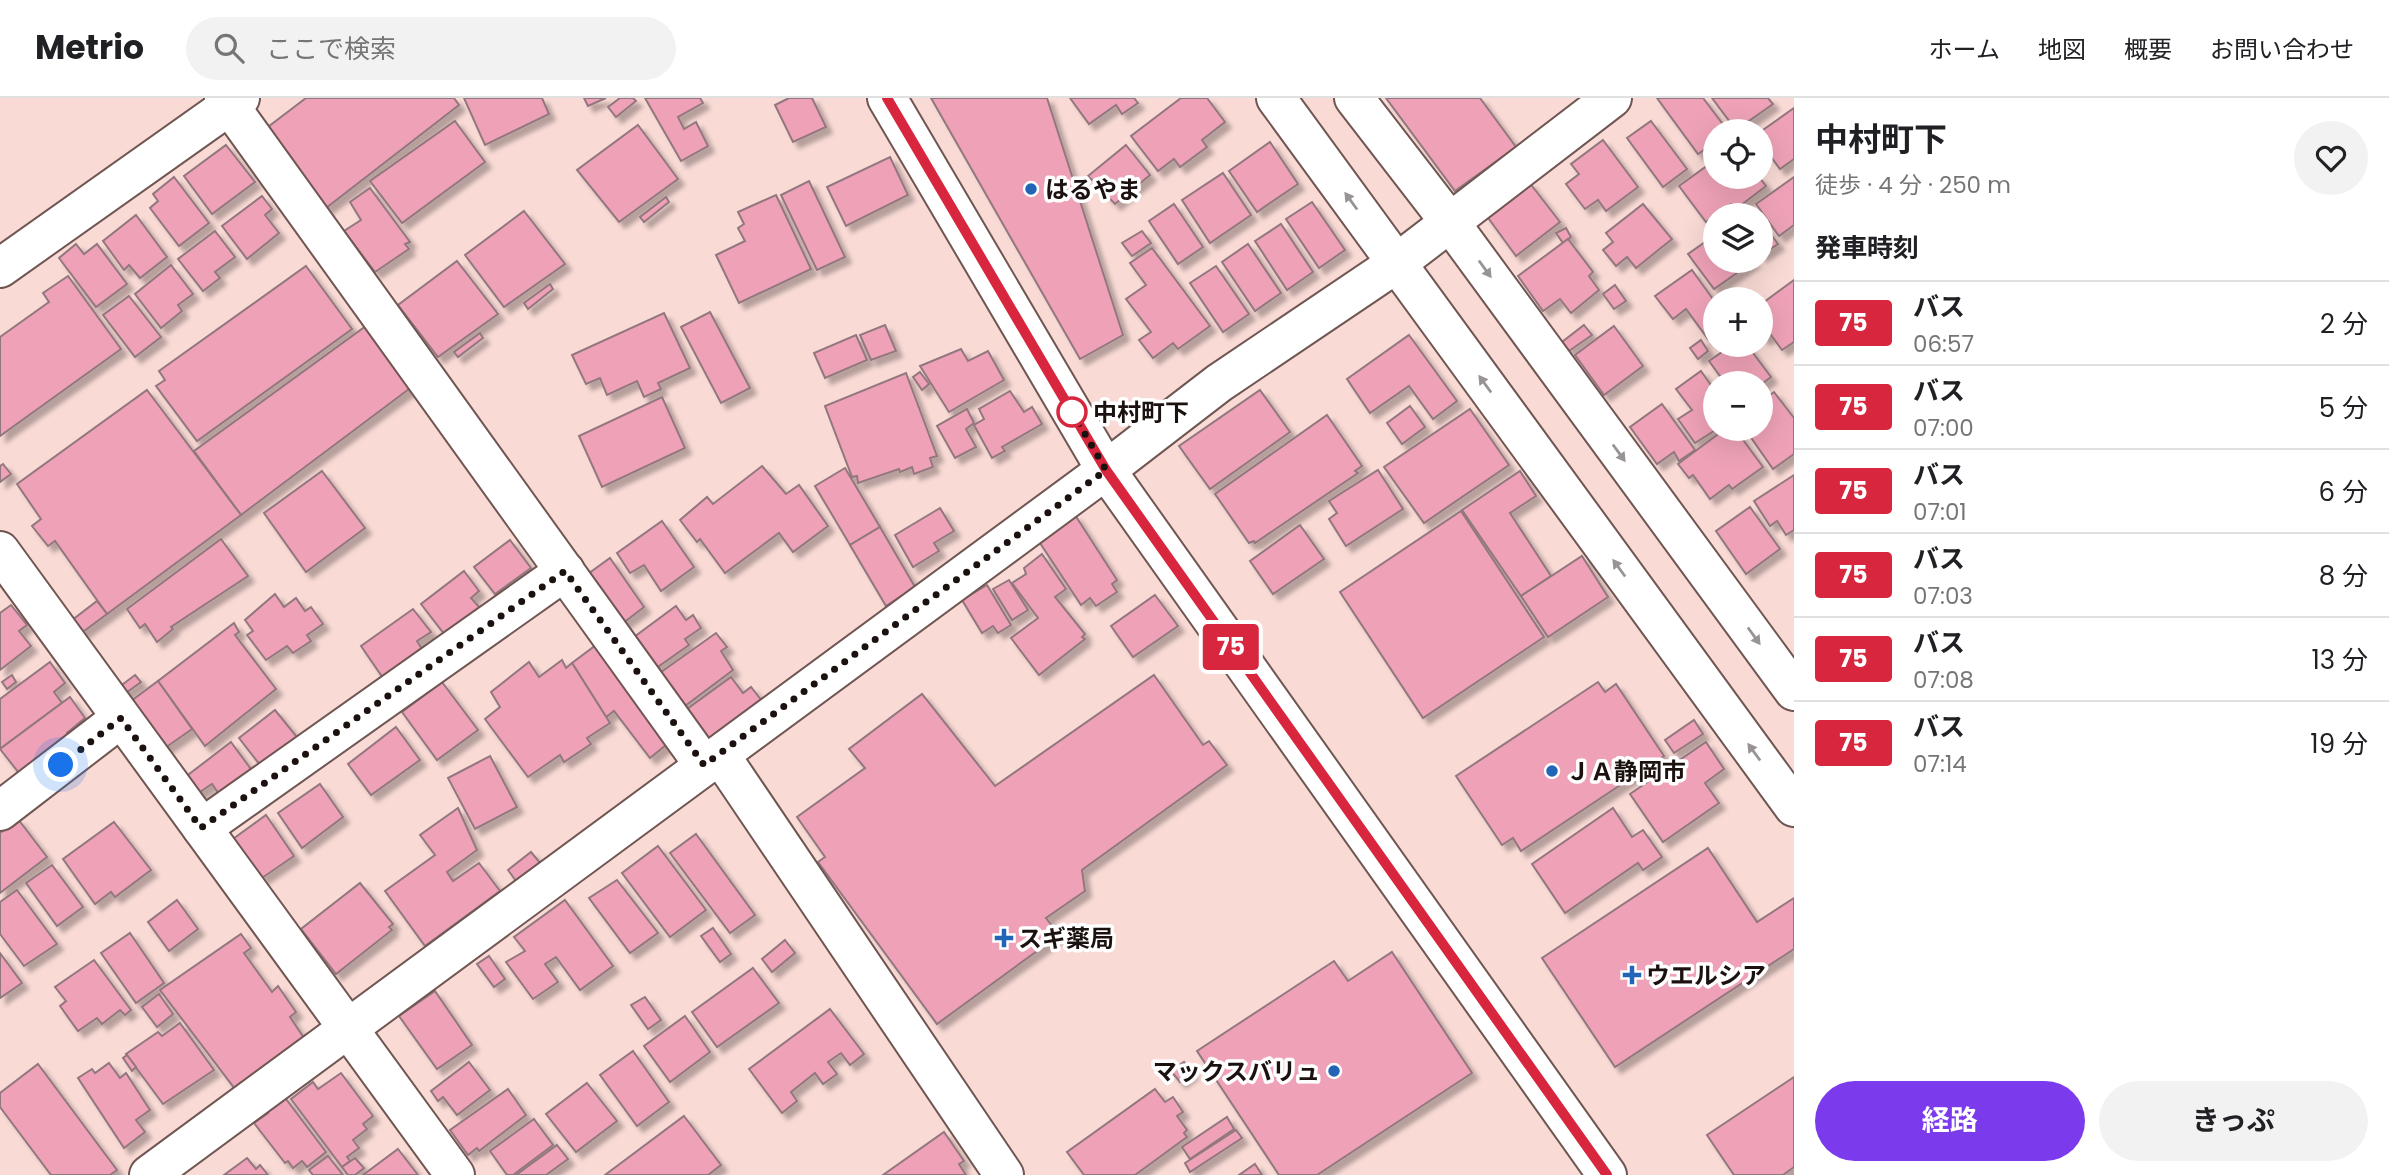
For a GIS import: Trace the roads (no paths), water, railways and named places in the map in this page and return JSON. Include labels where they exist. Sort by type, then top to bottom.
[{"type":"street","points":[[887,98],[1106,470],[1607,1175]]},
{"type":"street","points":[[1276,98],[1794,807]]},
{"type":"street","points":[[1354,98],[1449,220],[1794,691]]},
{"type":"street","points":[[149,1175],[1106,470],[1219,383],[1397,263],[1449,220],[1612,98]]},
{"type":"street","points":[[0,268],[231,101],[565,571],[712,760],[1004,1175]]},
{"type":"street","points":[[201,828],[565,571]]},
{"type":"street","points":[[7,574],[121,718],[455,1175]]},
{"type":"street","points":[[0,811],[121,718]]},
{"type":"place","name":"はるやま","points":[[1031,189]]},
{"type":"place","name":"中村町下","points":[[1072,412]]},
{"type":"place","name":"ＪＡ静岡市","points":[[1552,771]]},
{"type":"place","name":"スギ薬局","points":[[1004,938]]},
{"type":"place","name":"ウエルシア","points":[[1632,975]]},
{"type":"place","name":"マックスバリュ","points":[[1334,1071]]}]
